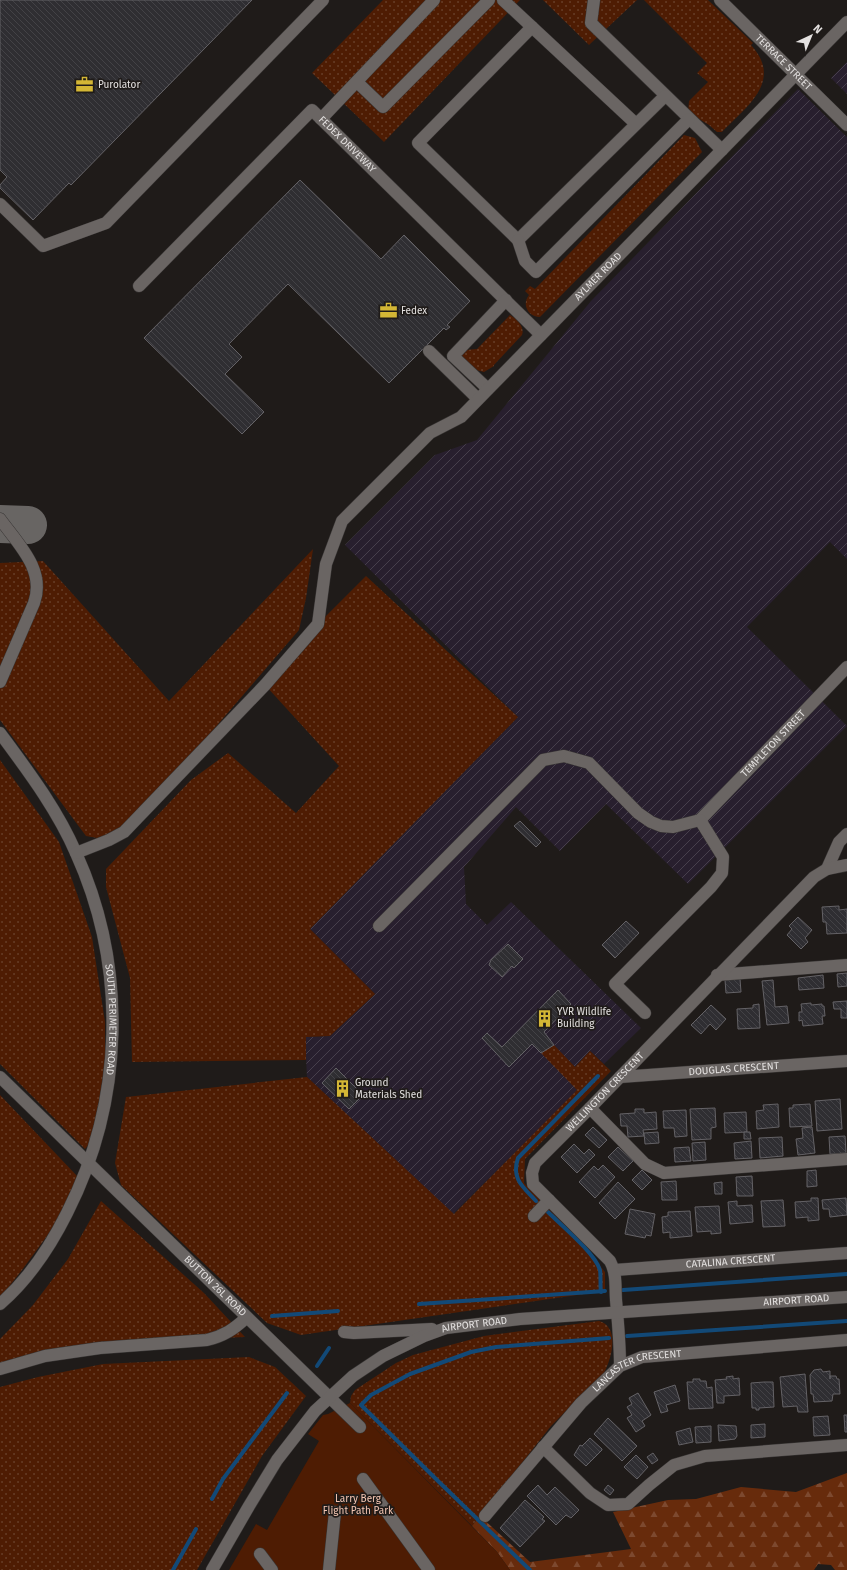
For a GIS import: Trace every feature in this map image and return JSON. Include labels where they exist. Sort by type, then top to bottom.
[{"type":"street","points":[[0,204],[43,246],[106,223],[322,0]]},
{"type":"street","points":[[321,119],[434,0]]},
{"type":"street","points":[[357,82],[383,107],[489,0]]},
{"type":"street","points":[[503,0],[636,124]]},
{"type":"street","points":[[594,0],[591,23],[722,150]]},
{"type":"street","name":"TERRACE STREET","points":[[720,0],[847,125]]},
{"type":"street","name":"AYLMER ROAD","points":[[76,853],[109,840],[124,832],[266,685],[318,624],[326,564],[342,521],[430,434],[461,417],[847,22]]},
{"type":"street","points":[[532,27],[418,143],[518,240],[525,261],[536,272],[689,119]]},
{"type":"street","points":[[518,240],[666,96]]},
{"type":"street","name":"FEDEX DRIVEWAY","points":[[139,286],[312,110],[541,335]]},
{"type":"street","points":[[488,389],[453,356],[506,300]]},
{"type":"street","points":[[429,351],[478,399]]},
{"type":"street","points":[[0,519],[32,563],[37,578],[38,591],[34,604],[0,682]]},
{"type":"street","name":"TEMPLETON STREET","points":[[700,820],[847,667]]},
{"type":"street","name":"SOUTH PERIMETER ROAD","points":[[0,733],[32,777],[62,823],[76,853],[100,919],[108,958],[113,997],[113,1040],[110,1077],[104,1112],[88,1165],[74,1199],[59,1229],[20,1285],[0,1304]]},
{"type":"street","points":[[379,926],[543,760],[564,756],[589,763],[638,813],[656,824],[673,827],[700,820],[723,857],[722,873],[711,887],[615,984],[645,1013]]},
{"type":"street","points":[[827,869],[839,842],[847,834]]},
{"type":"street","name":"WELLINGTON CRESCENT","points":[[615,1270],[610,1261],[533,1184],[532,1173],[535,1163],[814,877],[827,869],[847,865]]},
{"type":"street","points":[[717,976],[847,965]]},
{"type":"street","name":"DOUGLAS CRESCENT","points":[[620,1077],[847,1061]]},
{"type":"street","name":"BUTTON 26L ROAD","points":[[0,1077],[88,1165],[246,1318],[234,1330],[222,1336],[207,1340],[100,1348],[45,1356],[0,1369]]},
{"type":"street","points":[[590,1108],[645,1164],[664,1173],[847,1159]]},
{"type":"street","points":[[534,1216],[549,1200]]},
{"type":"street","name":"CATALINA CRESCENT","points":[[615,1270],[847,1253]]},
{"type":"street","points":[[615,1270],[620,1366]]},
{"type":"street","name":"AIRPORT ROAD","points":[[212,1570],[277,1460],[315,1411],[328,1397],[353,1376],[383,1356],[424,1336],[446,1328],[520,1319],[847,1297]]},
{"type":"street","points":[[246,1318],[360,1427]]},
{"type":"street","points":[[344,1332],[354,1333],[446,1328]]},
{"type":"street","name":"LANCASTER CRESCENT","points":[[485,1516],[581,1403],[620,1366],[642,1357],[847,1340]]},
{"type":"street","points":[[543,1446],[590,1494],[608,1505],[628,1504],[648,1485],[674,1465],[705,1456],[847,1445]]},
{"type":"street","points":[[363,1479],[429,1570]]},
{"type":"street","points":[[329,1570],[335,1512]]},
{"type":"street","points":[[260,1554],[272,1570]]},
{"type":"shaded area","points":[[847,62],[847,94],[831,78]]},
{"type":"shaded area","points":[[798,89],[847,137],[847,559],[830,542],[747,627],[847,726],[688,884],[606,804],[560,851],[516,807],[464,867],[466,904],[487,925],[511,902],[641,1028],[604,1064],[590,1051],[575,1067],[555,1047],[578,1090],[453,1214],[307,1077],[305,1037],[330,1036],[375,994],[310,929],[518,717],[345,545],[435,455],[477,440],[591,301]]},
{"type":"green space","points":[[383,0],[520,0],[384,142],[312,73]]},
{"type":"green space","points":[[543,0],[637,0],[589,45]]},
{"type":"green space","points":[[644,0],[708,0],[753,43],[751,45],[760,58],[764,70],[763,82],[758,93],[750,103],[722,132],[717,132],[709,125],[688,112],[689,101],[708,82],[697,73],[707,63]]},
{"type":"green space","points":[[684,135],[695,138],[702,152],[540,317],[530,313],[526,306],[529,295],[525,291],[530,286],[535,289]]},
{"type":"green space","points":[[510,315],[520,324],[523,332],[522,335],[494,366],[484,372],[476,370],[462,358],[462,355],[466,350],[477,349]]},
{"type":"green space","points":[[313,549],[306,598],[299,630],[128,829],[109,840],[86,836],[0,720],[0,563],[43,561],[169,701]]},
{"type":"green space","points":[[366,576],[518,717],[310,929],[375,994],[330,1036],[306,1037],[306,1060],[132,1062],[130,978],[106,887],[106,869],[191,780],[228,753],[296,813],[339,766],[265,685],[318,624]]},
{"type":"green space","points":[[0,760],[59,842],[92,937],[105,1022],[105,1065],[93,1139],[85,1149],[0,1064]]},
{"type":"green space","points":[[554,1045],[575,1067],[590,1051],[611,1071],[525,1159],[524,1183],[581,1242],[605,1272],[605,1291],[301,1335],[267,1323],[121,1185],[115,1163],[126,1097],[307,1077],[454,1214],[577,1090],[541,1053]]},
{"type":"green space","points":[[0,1095],[78,1177],[61,1217],[0,1298]]},
{"type":"green space","points":[[101,1201],[204,1293],[245,1337],[135,1342],[0,1367],[0,1339],[33,1305],[68,1259]]},
{"type":"green space","points":[[599,1321],[606,1324],[612,1336],[610,1359],[604,1373],[551,1426],[472,1526],[350,1403],[351,1396],[355,1390],[396,1363],[413,1355],[484,1336]]},
{"type":"green space","points":[[249,1357],[275,1367],[306,1396],[262,1456],[197,1570],[0,1570],[0,1387],[38,1377],[103,1364]]},
{"type":"green space","name":"Larry Berg Flight Path Park","points":[[350,1403],[497,1552],[510,1570],[229,1570],[256,1524],[267,1530],[319,1441],[308,1434],[323,1415]]},
{"type":"green space","points":[[847,1473],[847,1570],[835,1570],[831,1565],[818,1564],[814,1570],[510,1570],[497,1552],[472,1526],[480,1516],[530,1562],[631,1549],[613,1512],[668,1500],[696,1499],[741,1487],[796,1492]]},
{"type":"building","name":"Purolator","points":[[0,0],[252,0],[71,185],[69,183],[33,220],[0,188],[0,185],[7,177],[0,170]]},
{"type":"building","name":"Fedex","points":[[300,180],[381,259],[404,235],[470,301],[447,325],[450,327],[446,330],[444,328],[389,383],[288,284],[229,344],[242,357],[225,374],[264,412],[242,434],[144,338]]},
{"type":"building","points":[[520,821],[541,842],[536,847],[514,826]]},
{"type":"building","points":[[839,906],[839,910],[847,909],[847,933],[827,934],[826,922],[823,922],[822,907]]},
{"type":"building","points":[[798,917],[812,930],[805,938],[808,942],[801,949],[787,935],[792,929],[789,926]]},
{"type":"building","points":[[626,921],[639,933],[615,958],[602,945]]},
{"type":"building","points":[[508,944],[523,959],[514,968],[512,966],[502,977],[489,965],[491,960]]},
{"type":"building","points":[[847,973],[847,986],[838,987],[837,974]]},
{"type":"building","points":[[823,975],[824,988],[799,990],[798,978]]},
{"type":"building","points":[[740,979],[741,992],[726,993],[725,980]]},
{"type":"building","points":[[773,980],[775,1007],[787,1006],[789,1023],[767,1025],[762,981]]},
{"type":"building","name":"YVR Wildlife Building","points":[[558,990],[571,1004],[544,1032],[554,1045],[541,1053],[532,1044],[509,1067],[482,1038],[487,1033],[502,1047]]},
{"type":"building","points":[[847,1001],[847,1018],[841,1018],[841,1009],[834,1009],[833,1002]]},
{"type":"building","points":[[811,1003],[811,1005],[822,1004],[822,1006],[824,1006],[825,1016],[822,1016],[823,1024],[803,1026],[802,1020],[799,1021],[799,1012],[802,1012],[801,1004]]},
{"type":"building","points":[[759,1004],[760,1028],[738,1029],[737,1009],[753,1008],[753,1005]]},
{"type":"building","points":[[711,1005],[726,1019],[716,1030],[710,1024],[701,1034],[691,1025]]},
{"type":"building","name":"Ground Materials Shed","points":[[336,1068],[363,1095],[349,1109],[322,1083]]},
{"type":"building","points":[[840,1099],[842,1129],[817,1131],[815,1101]]},
{"type":"building","points":[[778,1104],[779,1127],[757,1129],[756,1111],[764,1110],[763,1105]]},
{"type":"building","points":[[810,1104],[812,1126],[790,1127],[789,1108],[793,1108],[793,1105]]},
{"type":"building","points":[[715,1108],[716,1127],[711,1128],[711,1139],[692,1140],[690,1109]]},
{"type":"building","points":[[635,1109],[644,1109],[644,1113],[656,1112],[657,1129],[643,1130],[644,1136],[628,1137],[627,1126],[621,1126],[620,1114],[635,1113]]},
{"type":"building","points":[[686,1110],[687,1136],[675,1137],[674,1128],[664,1128],[663,1111]]},
{"type":"building","points":[[746,1112],[747,1132],[725,1133],[724,1113]]},
{"type":"building","points":[[593,1127],[607,1140],[599,1148],[585,1135]]},
{"type":"building","points":[[812,1127],[815,1153],[798,1155],[796,1139],[803,1138],[802,1128]]},
{"type":"building","points":[[658,1132],[659,1143],[645,1144],[644,1133]]},
{"type":"building","points":[[744,1132],[750,1132],[751,1139],[744,1139]]},
{"type":"building","points":[[845,1136],[846,1153],[830,1154],[829,1137]]},
{"type":"building","points":[[782,1137],[783,1156],[760,1158],[759,1138]]},
{"type":"building","points":[[751,1141],[752,1158],[735,1159],[734,1143]]},
{"type":"building","points":[[705,1142],[706,1160],[693,1161],[692,1143]]},
{"type":"building","points":[[574,1144],[584,1154],[589,1149],[595,1155],[577,1173],[561,1157]]},
{"type":"building","points":[[618,1147],[633,1161],[623,1171],[608,1157]]},
{"type":"building","points":[[689,1147],[691,1161],[675,1162],[674,1148]]},
{"type":"building","points":[[603,1165],[615,1177],[595,1198],[579,1182],[594,1166],[598,1170]]},
{"type":"building","points":[[642,1170],[652,1180],[642,1190],[632,1180]]},
{"type":"building","points":[[816,1170],[817,1186],[807,1187],[807,1171]]},
{"type":"building","points":[[752,1176],[753,1196],[737,1196],[736,1177]]},
{"type":"building","points":[[676,1181],[677,1200],[662,1200],[661,1182]]},
{"type":"building","points":[[618,1182],[635,1199],[615,1219],[599,1203]]},
{"type":"building","points":[[722,1182],[722,1194],[715,1194],[714,1183]]},
{"type":"building","points":[[811,1198],[818,1198],[819,1220],[808,1221],[808,1217],[796,1218],[795,1202],[811,1201]]},
{"type":"building","points":[[846,1198],[847,1215],[830,1217],[829,1209],[823,1209],[822,1200]]},
{"type":"building","points":[[783,1200],[785,1226],[763,1227],[761,1201]]},
{"type":"building","points":[[737,1201],[737,1206],[752,1205],[753,1222],[730,1224],[728,1202]]},
{"type":"building","points":[[719,1206],[721,1233],[711,1234],[711,1231],[697,1232],[695,1207]]},
{"type":"building","points":[[630,1209],[655,1214],[651,1236],[646,1235],[645,1238],[625,1234]]},
{"type":"building","points":[[690,1211],[692,1236],[670,1238],[670,1232],[663,1233],[662,1217],[668,1216],[668,1212]]},
{"type":"building","points":[[821,1369],[823,1372],[830,1371],[830,1376],[836,1376],[837,1379],[839,1379],[840,1394],[833,1394],[832,1401],[814,1402],[813,1394],[811,1394],[810,1375],[814,1370]]},
{"type":"building","points":[[805,1374],[808,1412],[798,1412],[797,1406],[783,1407],[780,1377]]},
{"type":"building","points":[[733,1376],[733,1379],[739,1378],[740,1395],[724,1396],[724,1403],[717,1403],[715,1380],[727,1379],[726,1377]]},
{"type":"building","points":[[693,1379],[706,1381],[707,1388],[712,1387],[713,1408],[689,1409],[687,1382],[693,1382]]},
{"type":"building","points":[[773,1382],[774,1407],[759,1408],[759,1410],[756,1410],[756,1408],[752,1408],[751,1383]]},
{"type":"building","points":[[675,1385],[680,1401],[666,1405],[668,1411],[661,1413],[654,1392]]},
{"type":"building","points":[[638,1393],[651,1415],[642,1421],[645,1426],[636,1432],[627,1418],[632,1415],[627,1407],[632,1404],[629,1398]]},
{"type":"building","points":[[844,1415],[847,1415],[847,1432],[845,1432]]},
{"type":"building","points":[[828,1416],[830,1435],[814,1436],[813,1417]]},
{"type":"building","points":[[608,1418],[637,1446],[622,1461],[594,1434]]},
{"type":"building","points":[[765,1424],[765,1437],[751,1438],[751,1425]]},
{"type":"building","points":[[718,1425],[736,1426],[737,1436],[735,1439],[719,1441]]},
{"type":"building","points":[[711,1426],[711,1442],[696,1443],[695,1427]]},
{"type":"building","points":[[690,1428],[693,1442],[679,1445],[676,1432]]},
{"type":"building","points":[[590,1438],[602,1450],[586,1466],[574,1455],[580,1445],[582,1446]]},
{"type":"building","points":[[653,1453],[658,1460],[652,1464],[647,1457]]},
{"type":"building","points":[[636,1455],[648,1467],[637,1479],[624,1467]]},
{"type":"building","points":[[538,1485],[547,1495],[555,1487],[579,1510],[571,1518],[566,1515],[556,1525],[527,1496]]},
{"type":"building","points":[[608,1485],[614,1490],[610,1495],[604,1490]]},
{"type":"building","points":[[525,1500],[544,1517],[542,1519],[545,1521],[520,1547],[500,1528]]},
{"type":"waterway","points":[[536,1201],[523,1187],[517,1177],[516,1165],[518,1158],[598,1076]]},
{"type":"waterway","points":[[548,1212],[585,1248],[597,1263],[600,1270],[601,1292]]},
{"type":"waterway","points":[[623,1290],[847,1274]]},
{"type":"waterway","points":[[419,1304],[605,1291]]},
{"type":"waterway","points":[[272,1316],[338,1311]]},
{"type":"waterway","points":[[627,1336],[847,1321]]},
{"type":"waterway","points":[[530,1570],[361,1405],[371,1395],[410,1374],[471,1352],[496,1347],[609,1338]]},
{"type":"waterway","points":[[317,1366],[329,1348]]},
{"type":"waterway","points":[[212,1499],[223,1479],[287,1393]]},
{"type":"waterway","points":[[173,1570],[196,1529]]},
{"type":"taxiway","points":[[0,524],[28,525]]},
{"type":"place","name":"Purolator","points":[[85,85]]},
{"type":"place","name":"Fedex","points":[[388,311]]},
{"type":"place","name":"YVR Wildlife Building","points":[[544,1018]]},
{"type":"place","name":"Ground Materials Shed","points":[[342,1089]]}]
